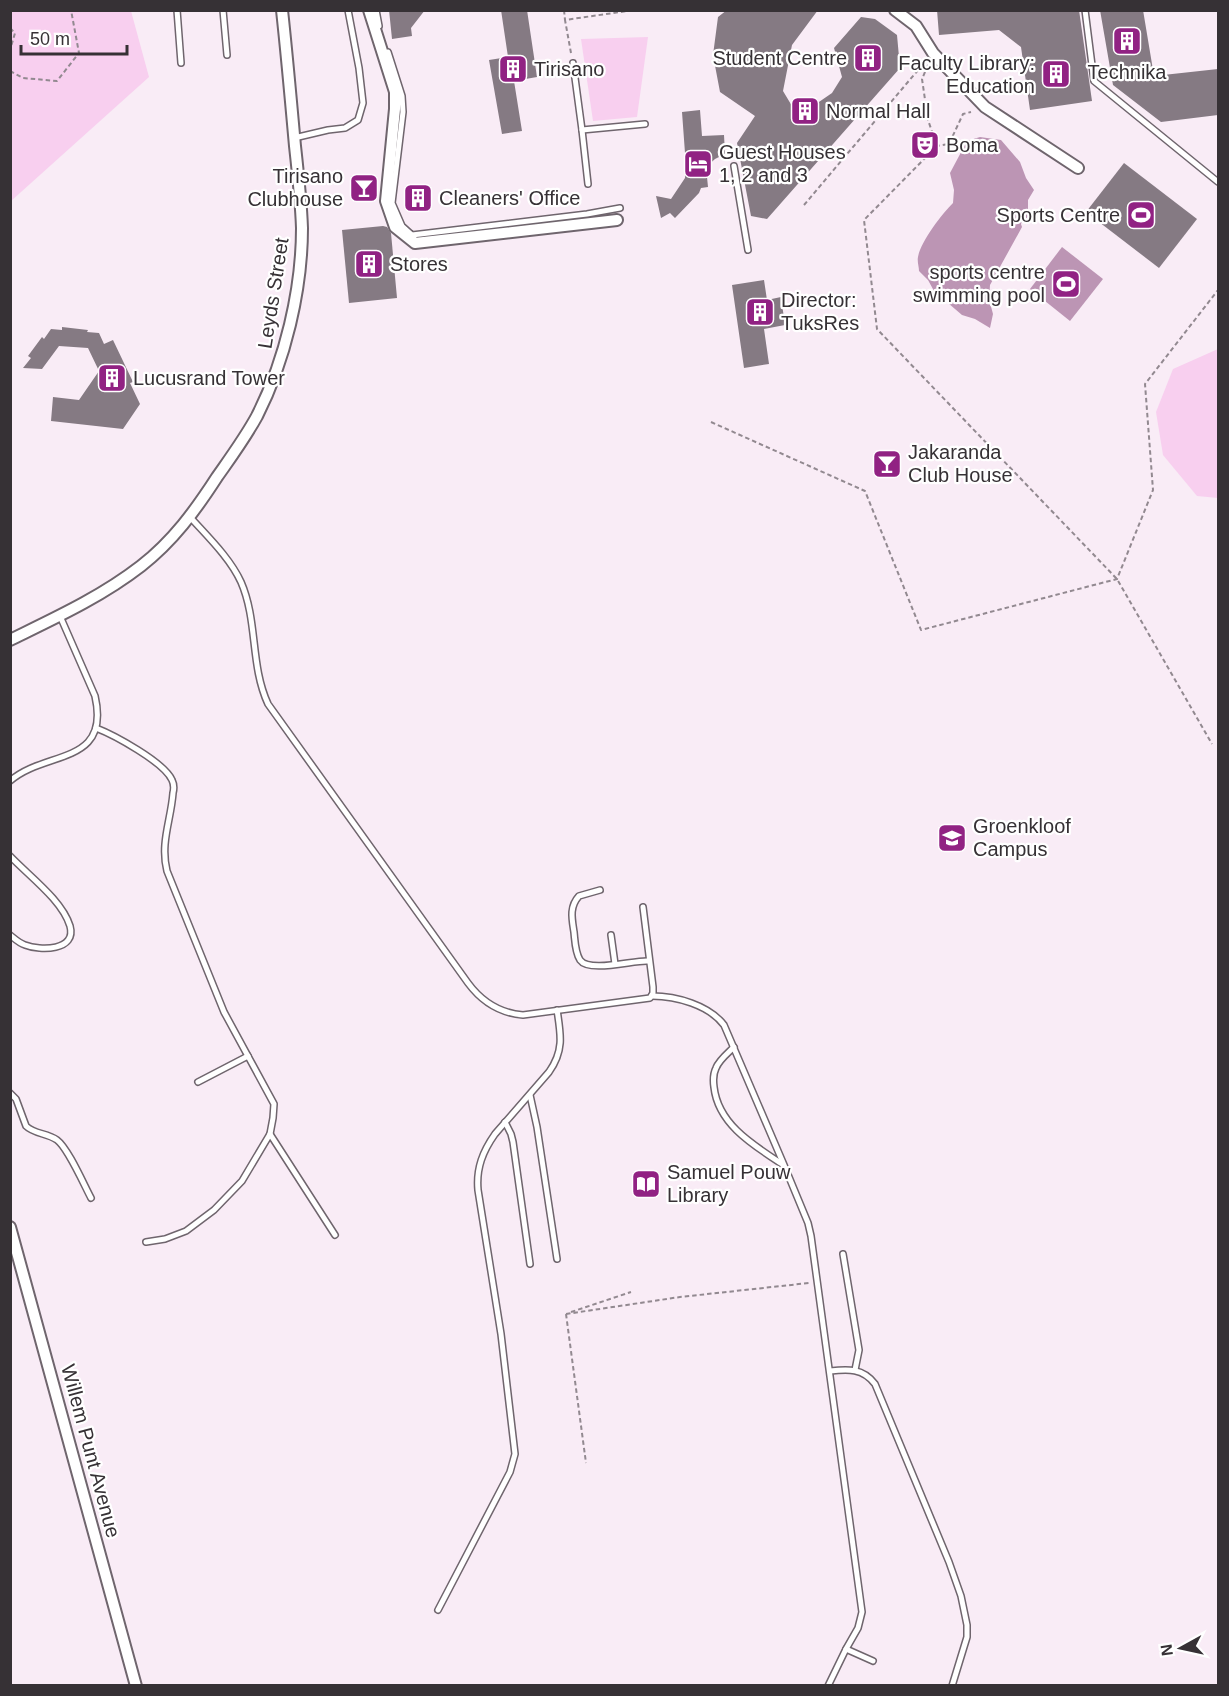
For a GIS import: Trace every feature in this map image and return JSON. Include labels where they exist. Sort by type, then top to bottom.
[{"type":"street","name":"Leyds Street","points":[[10,640],[96,596],[140,567],[168,542],[190,517],[245,436],[265,399],[282,357],[295,295],[302,230],[282,10]]},
{"type":"street","points":[[369,10],[395,92],[386,201],[395,227],[415,243],[617,220]]},
{"type":"street","points":[[895,10],[916,26],[933,53],[986,107],[1078,168]]},
{"type":"street","name":"Willem Punt Avenue","points":[[10,1227],[136,1686]]},
{"type":"lane","points":[[177,10],[181,63]]},
{"type":"lane","points":[[223,10],[227,55]]},
{"type":"lane","points":[[294,138],[345,128],[358,120],[363,103],[348,10]]},
{"type":"lane","points":[[376,10],[402,96],[403,112],[392,203],[402,226],[412,235],[620,208]]},
{"type":"lane","points":[[1085,10],[1094,81],[1218,182]]},
{"type":"lane","points":[[573,63],[588,184]]},
{"type":"lane","points":[[582,130],[645,124]]},
{"type":"lane","points":[[734,166],[748,250]]},
{"type":"lane","points":[[190,517],[229,562],[241,583],[249,610],[259,679],[268,704],[468,983],[483,1000],[510,1013],[530,1014],[652,996],[675,998],[711,1014],[724,1025],[808,1223],[813,1244],[862,1612],[858,1628],[828,1686]]},
{"type":"lane","points":[[10,781],[22,772],[80,749],[92,737],[96,728],[95,696],[59,616]]},
{"type":"lane","points":[[96,728],[117,736],[135,747],[171,778],[173,796],[164,851],[168,871],[224,1012],[274,1104],[270,1134],[242,1181],[214,1210],[186,1231],[165,1239],[146,1242]]},
{"type":"lane","points":[[10,856],[53,899],[66,916],[71,932],[70,938],[64,944],[42,949],[20,943],[10,934]]},
{"type":"lane","points":[[600,890],[583,894],[574,904],[571,917],[579,958],[584,964],[597,966],[648,961]]},
{"type":"lane","points":[[643,907],[648,961],[651,964],[652,996]]},
{"type":"lane","points":[[611,935],[615,964]]},
{"type":"lane","points":[[438,1610],[510,1472],[515,1454],[501,1334],[477,1181],[482,1157],[489,1141],[549,1072],[559,1056],[561,1041],[557,1010]]},
{"type":"lane","points":[[734,1047],[715,1071],[713,1081],[717,1105],[746,1138],[784,1165]]},
{"type":"lane","points":[[198,1082],[248,1056]]},
{"type":"lane","points":[[10,1093],[16,1099],[29,1129],[59,1141],[91,1198]]},
{"type":"lane","points":[[530,1095],[557,1259]]},
{"type":"lane","points":[[505,1122],[513,1142],[530,1264]]},
{"type":"lane","points":[[270,1134],[335,1235]]},
{"type":"lane","points":[[843,1254],[859,1350],[855,1370]]},
{"type":"lane","points":[[830,1371],[855,1370],[866,1374],[875,1384],[961,1596],[967,1636],[952,1686]]},
{"type":"lane","points":[[846,1648],[873,1661]]},
{"type":"path","points":[[10,19],[12,10]]},
{"type":"path","points":[[10,71],[23,78],[57,81],[79,53],[71,10]]},
{"type":"path","points":[[564,10],[573,63]]},
{"type":"path","points":[[565,20],[627,11]]},
{"type":"path","points":[[10,28],[15,33],[10,50]]},
{"type":"path","points":[[933,53],[922,79],[928,120],[937,146]]},
{"type":"path","points":[[804,205],[933,53]]},
{"type":"path","points":[[986,107],[963,114],[949,144],[937,146],[864,220],[877,329],[1117,579],[1212,744]]},
{"type":"path","points":[[1117,579],[1153,490],[1145,384],[1218,290]]},
{"type":"path","points":[[711,422],[865,491],[921,630],[1117,579]]},
{"type":"path","points":[[566,1314],[680,1297],[818,1282]]},
{"type":"path","points":[[566,1314],[631,1292]]},
{"type":"path","points":[[566,1314],[586,1463]]},
{"type":"shaded area","points":[[11,10],[131,11],[149,77],[11,201]]},
{"type":"shaded area","points":[[648,37],[637,117],[593,121],[581,39]]},
{"type":"shaded area","points":[[980,137],[1001,140],[1020,162],[1034,190],[1028,200],[1028,217],[1022,221],[1022,227],[990,285],[989,299],[993,314],[990,328],[975,319],[962,315],[934,291],[919,271],[918,260],[927,236],[953,203],[954,190],[950,173],[967,141]]},
{"type":"shaded area","name":"sports centre swimming pool","points":[[1062,247],[1103,279],[1070,321],[1030,289]]},
{"type":"shaded area","points":[[1218,349],[1218,498],[1197,496],[1163,455],[1156,412],[1173,369]]},
{"type":"building","points":[[389,10],[425,10],[411,28],[412,36],[392,39]]},
{"type":"building","name":"Tirisano","points":[[501,10],[527,10],[537,77],[514,81],[522,131],[502,134],[489,60],[508,57]]},
{"type":"building","name":"Normal Hall","points":[[727,10],[818,10],[792,45],[783,91],[792,106],[816,104],[832,93],[842,77],[834,48],[861,17],[875,19],[897,35],[900,68],[767,219],[751,216],[737,143],[755,116],[720,92],[713,55],[718,17]]},
{"type":"building","name":"Faculty Library: Education","points":[[937,10],[1079,10],[1092,101],[1030,110],[1021,47],[999,30],[939,35]]},
{"type":"building","name":"Technika","points":[[1100,10],[1143,10],[1154,76],[1218,69],[1218,115],[1161,122],[1113,85]]},
{"type":"building","name":"Guest Houses 1, 2 and 3","points":[[700,110],[702,136],[724,135],[725,154],[706,167],[708,187],[701,188],[675,218],[670,213],[661,218],[656,196],[671,199],[685,178],[687,154],[685,153],[682,112]]},
{"type":"building","name":"Sports Centre","points":[[1124,163],[1197,219],[1159,268],[1086,212]]},
{"type":"building","name":"Cleaners' Office","points":[[424,192],[425,204],[412,205],[411,193]]},
{"type":"building","name":"Stores","points":[[387,227],[391,233],[397,298],[349,303],[342,230]]},
{"type":"building","name":"Director: TuksRes","points":[[764,280],[767,300],[781,297],[785,325],[764,329],[769,364],[744,368],[732,285]]},
{"type":"building","name":"Lucusrand Tower","points":[[62,327],[99,333],[104,344],[113,340],[133,382],[130,383],[140,404],[123,429],[51,421],[53,397],[79,400],[99,371],[88,348],[59,346],[42,369],[23,368],[31,358],[28,356],[42,337],[44,339],[51,329],[62,330]]},
{"type":"building","name":"Jakaranda Club House","points":[[894,453],[896,474],[879,476],[877,455]]},
{"type":"place","name":"Technika","points":[[1127,41]]},
{"type":"place","name":"Student Centre","points":[[868,58]]},
{"type":"place","name":"Tirisano","points":[[513,69]]},
{"type":"place","name":"Faculty Library: Education","points":[[1056,74]]},
{"type":"place","name":"Normal Hall","points":[[805,111]]},
{"type":"place","name":"Boma","points":[[925,145]]},
{"type":"place","name":"Guest Houses 1, 2 and 3","points":[[698,164]]},
{"type":"place","name":"Tirisano Clubhouse","points":[[364,188]]},
{"type":"place","name":"Cleaners' Office","points":[[418,198]]},
{"type":"place","name":"Sports Centre","points":[[1141,215]]},
{"type":"place","name":"Stores","points":[[369,264]]},
{"type":"place","name":"sports centre swimming pool","points":[[1066,284]]},
{"type":"place","name":"Director: TuksRes","points":[[760,312]]},
{"type":"place","name":"Lucusrand Tower","points":[[112,378]]},
{"type":"place","name":"Jakaranda Club House","points":[[887,464]]},
{"type":"place","name":"Groenkloof Campus","points":[[952,838]]},
{"type":"place","name":"Samuel Pouw Library","points":[[646,1184]]}]
